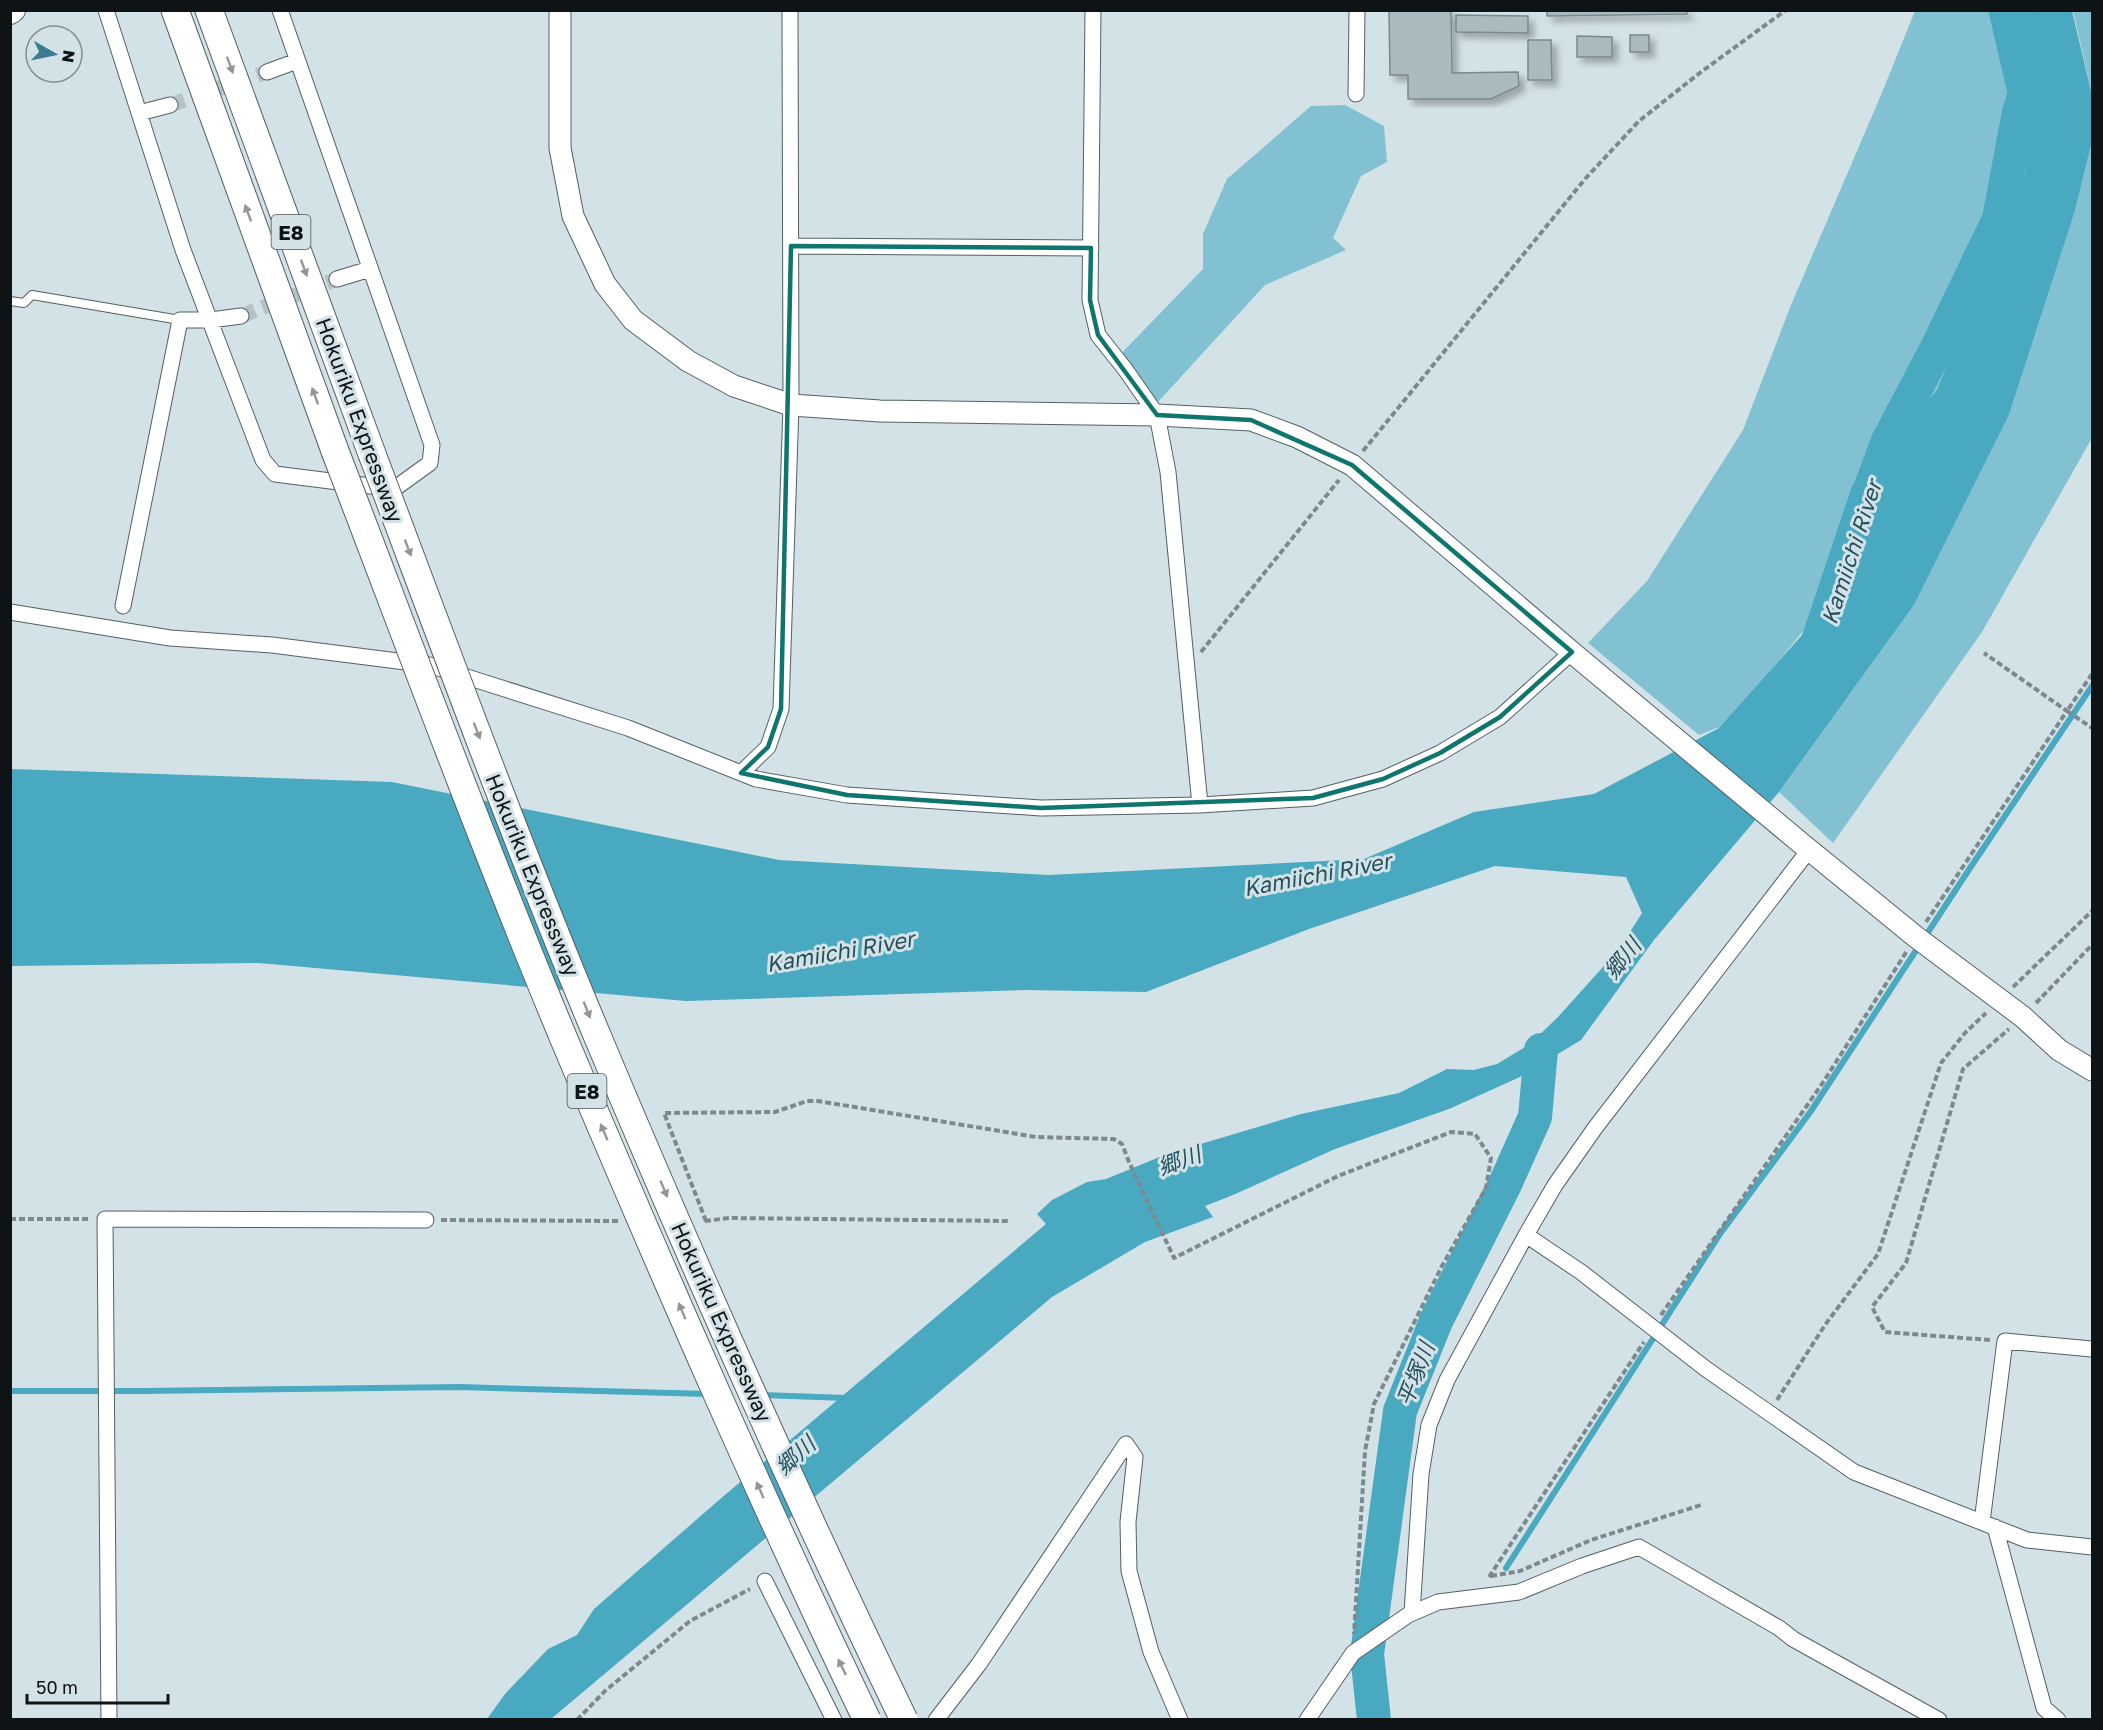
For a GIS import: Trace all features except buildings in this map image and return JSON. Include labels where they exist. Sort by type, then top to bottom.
[{"type":"highway","name":"Hokuriku Expressway","points":[[175,10],[335,451],[447,745],[565,1041],[803,1586],[867,1719]]},
{"type":"highway","name":"Hokuriku Expressway","points":[[209,10],[478,736],[598,1037],[832,1572],[904,1719]]},
{"type":"street","points":[[106,10],[183,250],[263,460],[275,474],[394,489],[430,463],[432,445],[280,10]]},
{"type":"street","points":[[560,10],[560,148],[573,216],[605,284],[633,320],[688,362],[734,386],[791,405],[880,411],[1157,415],[1251,420],[1297,437],[1352,465],[1577,656],[1916,937],[2023,1017],[2060,1050],[2092,1070]]},
{"type":"street","points":[[741,772],[768,747],[781,709],[791,405],[790,10]]},
{"type":"street","points":[[1093,10],[1090,300],[1098,335],[1157,415],[1168,472],[1185,670],[1200,805]]},
{"type":"street","points":[[1356,94],[1357,10]]},
{"type":"street","points":[[267,72],[297,61]]},
{"type":"street","points":[[139,113],[170,105]]},
{"type":"street","points":[[791,246],[1091,248]]},
{"type":"street","points":[[337,279],[370,269]]},
{"type":"street","points":[[123,606],[180,320],[211,320],[241,316]]},
{"type":"street","points":[[10,612],[170,638],[273,645],[429,664],[628,728],[756,779],[847,795],[1041,808],[1200,805],[1313,798],[1383,780],[1440,753],[1500,717],[1577,656]]},
{"type":"street","points":[[1407,1615],[1421,1474],[1429,1425],[1447,1380],[1555,1185],[1595,1128],[1806,847]]},
{"type":"street","points":[[109,1719],[105,1219],[426,1220]]},
{"type":"street","points":[[1526,1235],[1581,1272],[1706,1369],[1854,1472],[2027,1540],[2092,1547]]},
{"type":"street","points":[[2058,1719],[2044,1708],[1988,1525],[2005,1341],[2092,1349]]},
{"type":"street","points":[[936,1719],[979,1664],[1126,1444],[1135,1457],[1128,1522],[1129,1571],[1151,1652],[1179,1719]]},
{"type":"street","points":[[1307,1719],[1353,1653],[1407,1615],[1438,1602],[1519,1592],[1581,1566],[1639,1547],[1779,1628],[1793,1639],[1939,1719]]},
{"type":"street","points":[[765,1581],[834,1719]]},
{"type":"lane","points":[[10,301],[24,303],[32,295],[180,320]]},
{"type":"path","points":[[1185,670],[1585,179],[1639,121],[1786,10]]},
{"type":"path","points":[[1984,653],[2092,728]]},
{"type":"path","points":[[1489,1577],[1653,1328],[1822,1084],[1916,937],[2092,674]]},
{"type":"path","points":[[2010,990],[2092,911]]},
{"type":"path","points":[[2005,1341],[1885,1332],[1872,1307],[1906,1263],[1963,1069],[2023,1017],[2092,945]]},
{"type":"path","points":[[1768,1413],[1825,1325],[1878,1254],[1941,1063],[1965,1033],[1987,1011]]},
{"type":"path","points":[[705,1221],[664,1113],[775,1112],[807,1101],[819,1101],[1036,1137],[1113,1139],[1122,1144],[1174,1258],[1338,1176],[1451,1132],[1475,1134],[1491,1158],[1486,1188],[1442,1266],[1374,1404],[1365,1451],[1353,1653]]},
{"type":"path","points":[[694,1221],[729,1218],[1010,1221]]},
{"type":"path","points":[[10,1219],[105,1219]]},
{"type":"path","points":[[426,1220],[624,1221]]},
{"type":"path","points":[[1479,1579],[1520,1571],[1591,1540],[1701,1505]]},
{"type":"path","points":[[577,1719],[605,1691],[690,1621],[765,1581]]},
{"type":"highlighted area","points":[[791,246],[1091,248],[1090,300],[1098,335],[1157,415],[1251,420],[1352,465],[1572,652],[1500,717],[1440,753],[1383,779],[1313,798],[1041,808],[847,795],[741,773],[768,747],[781,709]]},
{"type":"shaded area","points":[[1915,11],[1988,11],[2027,172],[1937,390],[1852,487],[1804,630],[1727,724],[1699,735],[1588,643],[1647,581],[1743,430],[1791,305]]},
{"type":"shaded area","points":[[2073,11],[2092,11],[2092,94]]},
{"type":"shaded area","points":[[1345,105],[1384,126],[1387,162],[1361,176],[1333,238],[1346,250],[1265,285],[1158,402],[1141,404],[1112,363],[1203,269],[1203,234],[1227,179],[1311,106]]},
{"type":"shaded area","points":[[2092,141],[2092,438],[1982,632],[1833,843],[1779,792],[1914,605],[2009,415],[2075,211]]},
{"type":"water","name":"郷川","points":[[1988,11],[2072,11],[2092,95],[2092,141],[2075,211],[2009,415],[1914,605],[1779,792],[1654,940],[1581,1040],[1520,1077],[1449,1109],[1335,1149],[1205,1206],[1213,1217],[1145,1242],[1052,1297],[551,1719],[487,1719],[505,1694],[548,1649],[577,1635],[594,1609],[719,1500],[1046,1224],[1037,1214],[1052,1200],[1087,1182],[1106,1179],[1167,1154],[1301,1114],[1399,1093],[1447,1069],[1474,1070],[1497,1064],[1530,1044],[1558,1017],[1620,948],[1642,913],[1626,877],[1495,866],[1309,929],[1146,992],[1025,990],[686,1001],[259,963],[11,966],[11,769],[392,782],[779,860],[1049,875],[1364,859],[1474,812],[1594,794],[1719,728],[1802,635],[1852,486],[1937,390],[2026,172]]},
{"type":"waterway","name":"Kamiichi River","points":[[1869,492],[1888,441],[1936,350],[1999,219],[2019,112],[2052,10]]},
{"type":"waterway","points":[[1506,1568],[1720,1234],[1811,1111],[2092,686]]},
{"type":"waterway","name":"平塚川","points":[[1374,1720],[1367,1654],[1400,1411],[1436,1321],[1505,1184],[1535,1117],[1541,1050]]},
{"type":"waterway","points":[[10,1391],[459,1387],[708,1394]]},
{"type":"waterway","points":[[760,1395],[846,1398]]},
{"type":"tunnel","points":[[170,105],[267,72]]},
{"type":"tunnel","points":[[241,316],[337,279]]}]
